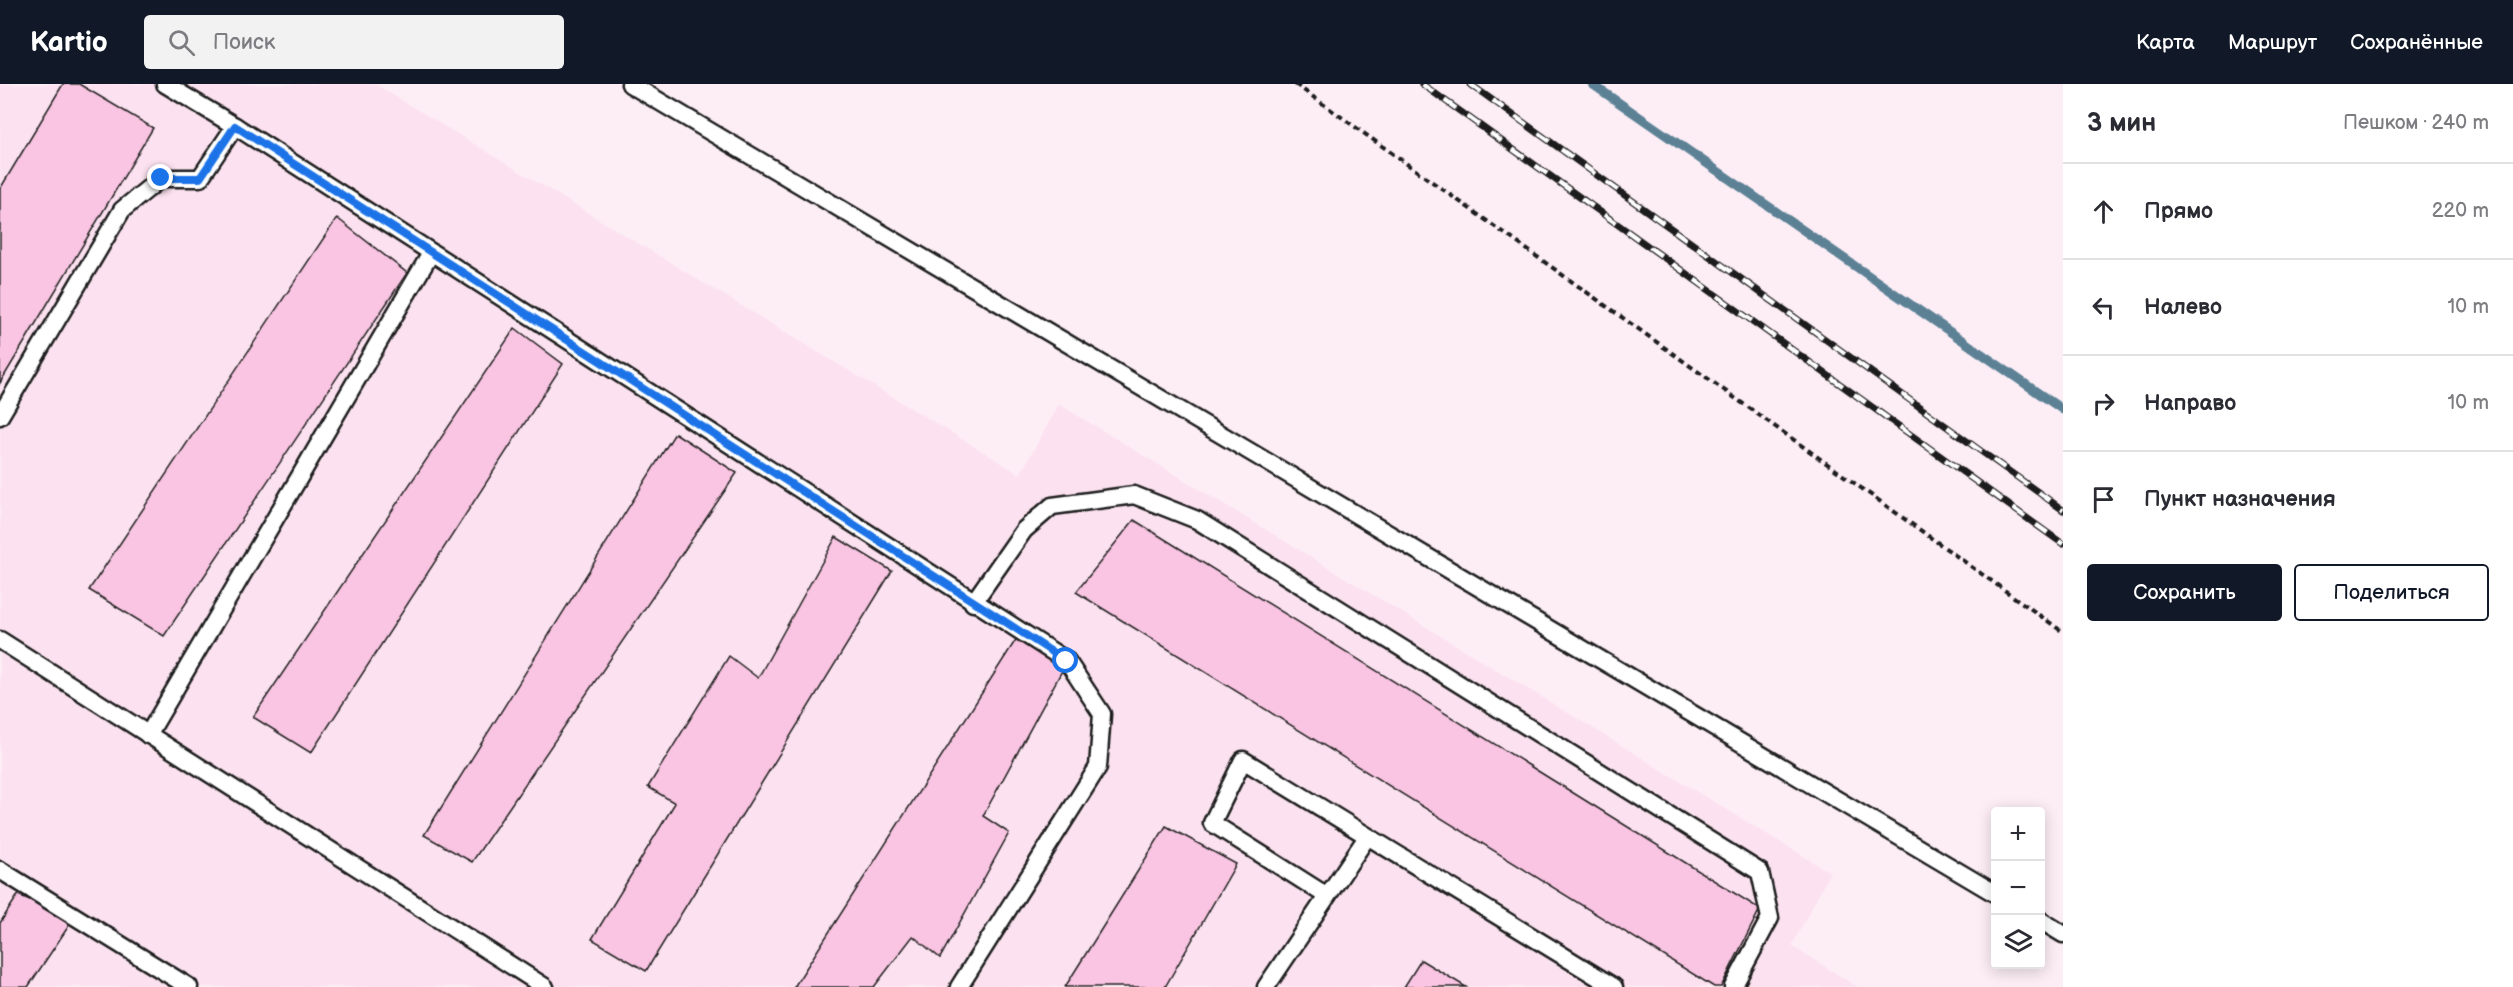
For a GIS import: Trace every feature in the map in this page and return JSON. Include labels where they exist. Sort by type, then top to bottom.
[{"type":"lane","points":[[165,84],[235,126],[1066,661],[1102,714],[1098,767],[959,987]]},
{"type":"lane","points":[[630,84],[1991,892]]},
{"type":"lane","points":[[0,416],[122,210],[161,178],[200,178],[235,126]]},
{"type":"lane","points":[[148,735],[431,253]]},
{"type":"lane","points":[[973,603],[1024,530],[1052,506],[1134,495],[1197,520],[1760,872],[1770,918],[1733,987]]},
{"type":"lane","points":[[0,640],[545,987]]},
{"type":"lane","points":[[1327,896],[1212,823],[1243,760],[1614,987]]},
{"type":"lane","points":[[1266,987],[1367,837]]},
{"type":"lane","points":[[0,870],[189,987]]},
{"type":"lane","points":[[2045,923],[2063,934]]},
{"type":"path","points":[[1295,84],[2063,632]]},
{"type":"shaded area","points":[[0,84],[375,84],[1020,474],[1059,404],[1830,872],[1792,946],[1858,987],[0,987]]},
{"type":"building","points":[[63,84],[79,84],[153,128],[0,383],[0,189]]},
{"type":"building","points":[[337,218],[407,273],[164,636],[89,590]]},
{"type":"building","points":[[515,328],[563,364],[311,753],[253,717]]},
{"type":"building","points":[[675,433],[737,473],[472,862],[424,835]]},
{"type":"building","points":[[1134,520],[1760,909],[1721,987],[1714,987],[1076,592]]},
{"type":"building","points":[[836,537],[892,571],[646,971],[592,939],[675,803],[648,787],[729,656],[758,678]]},
{"type":"building","points":[[1017,638],[1065,665],[983,816],[1009,833],[940,958],[913,936],[874,987],[794,987]]},
{"type":"building","points":[[1166,826],[1236,864],[1165,987],[1065,987]]},
{"type":"building","points":[[18,895],[74,918],[28,987],[0,987],[0,923]]},
{"type":"building","points":[[1421,960],[1466,987],[1404,987]]},
{"type":"waterway","points":[[1592,84],[2063,410]]},
{"type":"railway","points":[[1422,84],[2063,544]]},
{"type":"railway","points":[[1470,84],[2063,510]]},
{"type":"route","points":[[161,178],[200,178],[235,126],[1066,661]]}]
